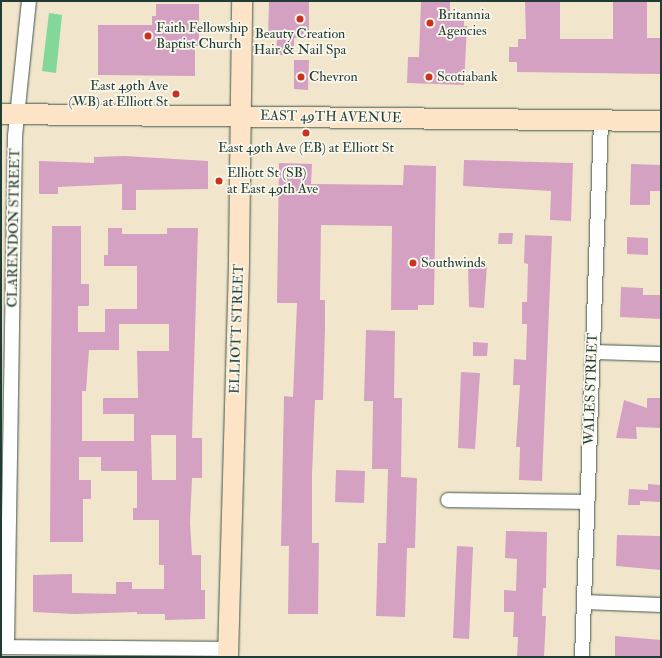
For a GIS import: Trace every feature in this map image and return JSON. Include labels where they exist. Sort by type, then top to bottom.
[{"type":"street","name":"CLARENDON STREET","points":[[4,647],[15,136],[9,114],[29,1]]},
{"type":"street","name":"ELLIOTT STREET","points":[[228,653],[242,1]]},
{"type":"street","name":"EAST 49TH AVENUE","points":[[9,114],[661,121]]},
{"type":"street","name":"WALES STREET","points":[[582,657],[601,120]]},
{"type":"street","points":[[593,352],[661,354]]},
{"type":"street","points":[[448,500],[588,502]]},
{"type":"street","points":[[584,602],[661,605]]},
{"type":"street","points":[[4,647],[228,653]]},
{"type":"green space","points":[[49,13],[62,15],[56,73],[42,71]]},
{"type":"building","points":[[269,1],[309,1],[309,38],[294,38],[294,55],[276,55],[277,38],[268,38]]},
{"type":"building","points":[[421,1],[450,1],[450,17],[464,17],[464,26],[467,26],[464,85],[407,83],[408,57],[419,57]]},
{"type":"building","points":[[525,1],[560,1],[560,39],[613,39],[613,1],[647,1],[647,38],[661,38],[661,74],[517,72],[517,62],[509,62],[509,47],[518,47],[518,39],[526,39]]},
{"type":"building","name":"Faith Fellowship Baptist Church","points":[[156,4],[199,4],[199,46],[195,46],[195,76],[98,75],[98,25],[152,25],[152,16],[156,16]]},
{"type":"building","points":[[294,60],[309,60],[308,90],[294,89]]},
{"type":"building","points":[[125,156],[208,161],[208,189],[136,190],[136,210],[122,210],[122,184],[58,187],[58,194],[39,194],[39,161],[94,163],[94,157]]},
{"type":"building","points":[[464,160],[573,163],[571,221],[550,220],[551,191],[463,186]]},
{"type":"building","name":"Southwinds","points":[[279,163],[312,164],[311,184],[403,185],[404,165],[436,166],[434,305],[418,305],[418,310],[391,310],[392,226],[321,225],[320,300],[325,300],[323,400],[315,400],[312,475],[312,543],[319,543],[318,614],[288,614],[289,546],[281,546],[284,396],[293,397],[297,303],[277,303]]},
{"type":"building","points":[[631,164],[661,165],[661,191],[650,191],[650,205],[630,205]]},
{"type":"building","points":[[52,226],[81,226],[81,284],[89,284],[89,306],[78,306],[78,332],[105,332],[105,309],[137,309],[137,266],[104,266],[104,255],[108,255],[108,228],[122,228],[122,234],[167,234],[167,228],[198,228],[192,438],[202,438],[202,478],[192,478],[190,523],[192,555],[201,555],[201,590],[205,590],[205,619],[165,620],[165,614],[137,614],[137,612],[75,614],[33,612],[33,575],[72,574],[72,593],[116,594],[116,582],[132,582],[132,589],[164,589],[164,565],[159,565],[159,520],[133,520],[133,508],[137,508],[137,471],[101,471],[101,457],[79,457],[79,480],[91,480],[91,499],[83,499],[83,542],[50,542]],"holes":[[[119,324],[169,324],[169,351],[137,351],[138,398],[103,398],[103,414],[134,414],[134,441],[82,441],[82,391],[86,391],[89,350],[119,350]],[[151,435],[176,435],[176,480],[152,480]]]},
{"type":"building","points":[[499,233],[513,233],[512,244],[498,244]]},
{"type":"building","points":[[525,235],[552,236],[542,481],[519,480],[520,447],[516,447],[520,385],[513,385],[514,359],[526,360],[527,324],[522,324],[522,302],[527,302],[528,264],[524,263]]},
{"type":"building","points":[[627,237],[648,238],[648,255],[627,254]]},
{"type":"building","points":[[468,263],[487,264],[484,308],[469,307]]},
{"type":"building","points":[[621,287],[643,288],[643,295],[661,295],[661,319],[620,317]]},
{"type":"building","points":[[366,330],[395,331],[394,398],[402,398],[401,477],[417,478],[415,548],[407,548],[405,617],[376,616],[378,543],[386,543],[388,469],[372,469],[373,401],[364,401]]},
{"type":"building","points":[[473,342],[488,343],[487,356],[473,356]]},
{"type":"building","points":[[461,372],[480,373],[475,449],[458,448]]},
{"type":"building","points":[[647,398],[661,398],[661,428],[636,427],[637,439],[616,438],[624,400],[647,408]]},
{"type":"building","points":[[336,470],[365,471],[364,503],[335,502]]},
{"type":"building","points":[[648,484],[661,485],[661,502],[640,501],[640,505],[628,505],[629,489],[648,490]]},
{"type":"building","points":[[506,531],[547,532],[546,588],[543,588],[542,616],[546,616],[544,657],[517,657],[518,637],[513,637],[514,612],[504,612],[504,590],[516,591],[517,559],[505,558]]},
{"type":"building","points":[[617,535],[661,536],[661,570],[616,566]]},
{"type":"building","points":[[457,546],[473,547],[469,639],[453,638]]},
{"type":"building","points":[[615,636],[661,640],[661,657],[615,657]]},
{"type":"place","name":"Beauty Creation Hair & Nail Spa","points":[[300,19]]},
{"type":"place","name":"Britannia Agencies","points":[[430,23]]},
{"type":"place","name":"Faith Fellowship Baptist Church","points":[[148,36]]},
{"type":"place","name":"Chevron","points":[[301,77]]},
{"type":"place","name":"Scotiabank","points":[[429,77]]},
{"type":"place","name":"East 49th Ave (WB) at Elliott St","points":[[176,94]]},
{"type":"place","name":"East 49th Ave (EB) at Elliott St","points":[[306,133]]},
{"type":"place","name":"Elliott St (SB) at East 49th Ave","points":[[219,181]]},
{"type":"place","name":"Southwinds","points":[[413,263]]}]
